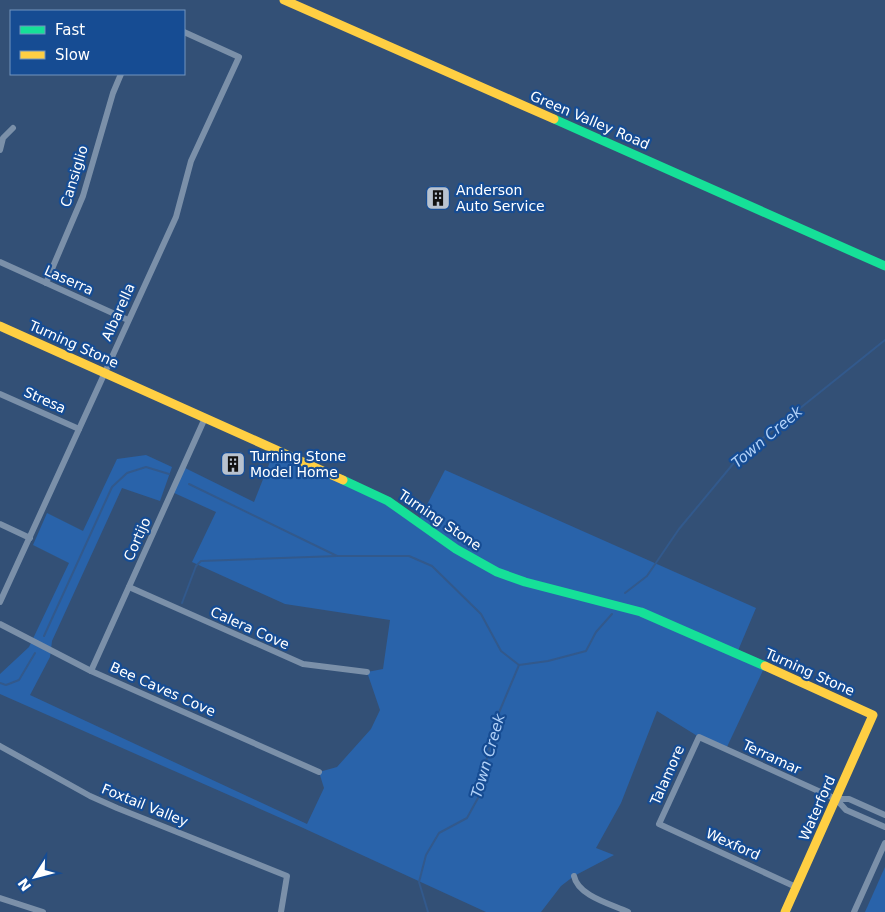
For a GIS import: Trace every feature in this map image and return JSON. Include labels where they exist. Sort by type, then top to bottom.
[{"type":"street","name":"Green Valley Road","points":[[284,0],[295,2],[885,266]]},
{"type":"street","name":"Albarella","points":[[0,602],[176,217],[191,161],[239,57],[185,32]]},
{"type":"street","name":"Cansiglio","points":[[46,283],[83,196],[107,111],[122,75]]},
{"type":"street","points":[[0,150],[3,138],[13,128]]},
{"type":"street","name":"Laserra","points":[[0,262],[128,320]]},
{"type":"street","name":"Turning Stone","points":[[0,326],[388,502],[476,562],[497,572],[525,582],[641,612],[692,633],[873,715]]},
{"type":"street","name":"Stresa","points":[[0,394],[79,429]]},
{"type":"street","name":"Cortijo","points":[[92,671],[205,418]]},
{"type":"street","points":[[0,524],[30,538]]},
{"type":"street","name":"Calera Cove","points":[[129,587],[303,664],[367,672]]},
{"type":"street","name":"Bee Caves Cove","points":[[0,624],[92,671],[319,772]]},
{"type":"street","name":"Waterford","points":[[785,912],[873,715]]},
{"type":"street","name":"Terramar","points":[[698,737],[836,799],[846,810],[885,827]]},
{"type":"street","name":"Talamore","points":[[659,824],[698,737]]},
{"type":"street","name":"Foxtail Valley","points":[[0,746],[90,796],[287,876],[281,912]]},
{"type":"street","name":"Terramar","points":[[836,799],[849,799],[885,815]]},
{"type":"street","name":"Wexford","points":[[659,824],[796,886]]},
{"type":"street","points":[[854,912],[885,843]]},
{"type":"street","points":[[574,876],[576,883],[584,892],[628,912]]},
{"type":"street","points":[[0,898],[43,912]]},
{"type":"shaded area","points":[[275,449],[366,490],[418,522],[445,470],[756,608],[737,653],[765,666],[726,749],[699,737],[657,711],[621,803],[596,848],[614,855],[574,876],[561,886],[541,912],[486,912],[301,827],[0,694],[0,674],[29,647],[69,563],[33,545],[47,513],[83,531],[117,459],[146,455],[172,467],[160,501],[122,488],[52,641],[50,657],[30,695],[307,824],[324,788],[319,772],[337,767],[371,729],[380,710],[367,672],[383,669],[390,620],[285,604],[192,562],[216,512],[172,492],[183,467],[254,502]]},
{"type":"shaded area","points":[[885,867],[885,912],[865,912]]},
{"type":"waterway","name":"Town Creek","points":[[625,593],[647,576],[679,529],[738,458],[885,340]]},
{"type":"waterway","points":[[44,636],[112,487],[127,473],[146,467],[169,474]]},
{"type":"waterway","points":[[189,484],[337,556],[409,556],[432,566],[481,614],[501,651],[519,665]]},
{"type":"waterway","points":[[182,603],[196,566],[201,561],[337,556]]},
{"type":"waterway","name":"Town Creek","points":[[428,912],[419,882],[426,855],[439,833],[467,818],[478,798],[495,722],[519,665],[548,661],[586,651],[596,632],[612,614]]},
{"type":"waterway","points":[[0,683],[6,685],[19,680],[35,653]]},
{"type":"traffic: fast","points":[[554,119],[885,266]]},
{"type":"traffic: fast","points":[[343,480],[388,501],[456,549],[497,572],[525,582],[641,612],[765,666]]},
{"type":"traffic: slow","points":[[284,0],[554,119]]},
{"type":"traffic: slow","points":[[0,326],[343,480]]},
{"type":"traffic: slow","points":[[765,666],[873,715],[785,912]]},
{"type":"place","name":"Anderson Auto Service","points":[[438,198]]},
{"type":"place","name":"Turning Stone Model Home","points":[[233,464]]}]
